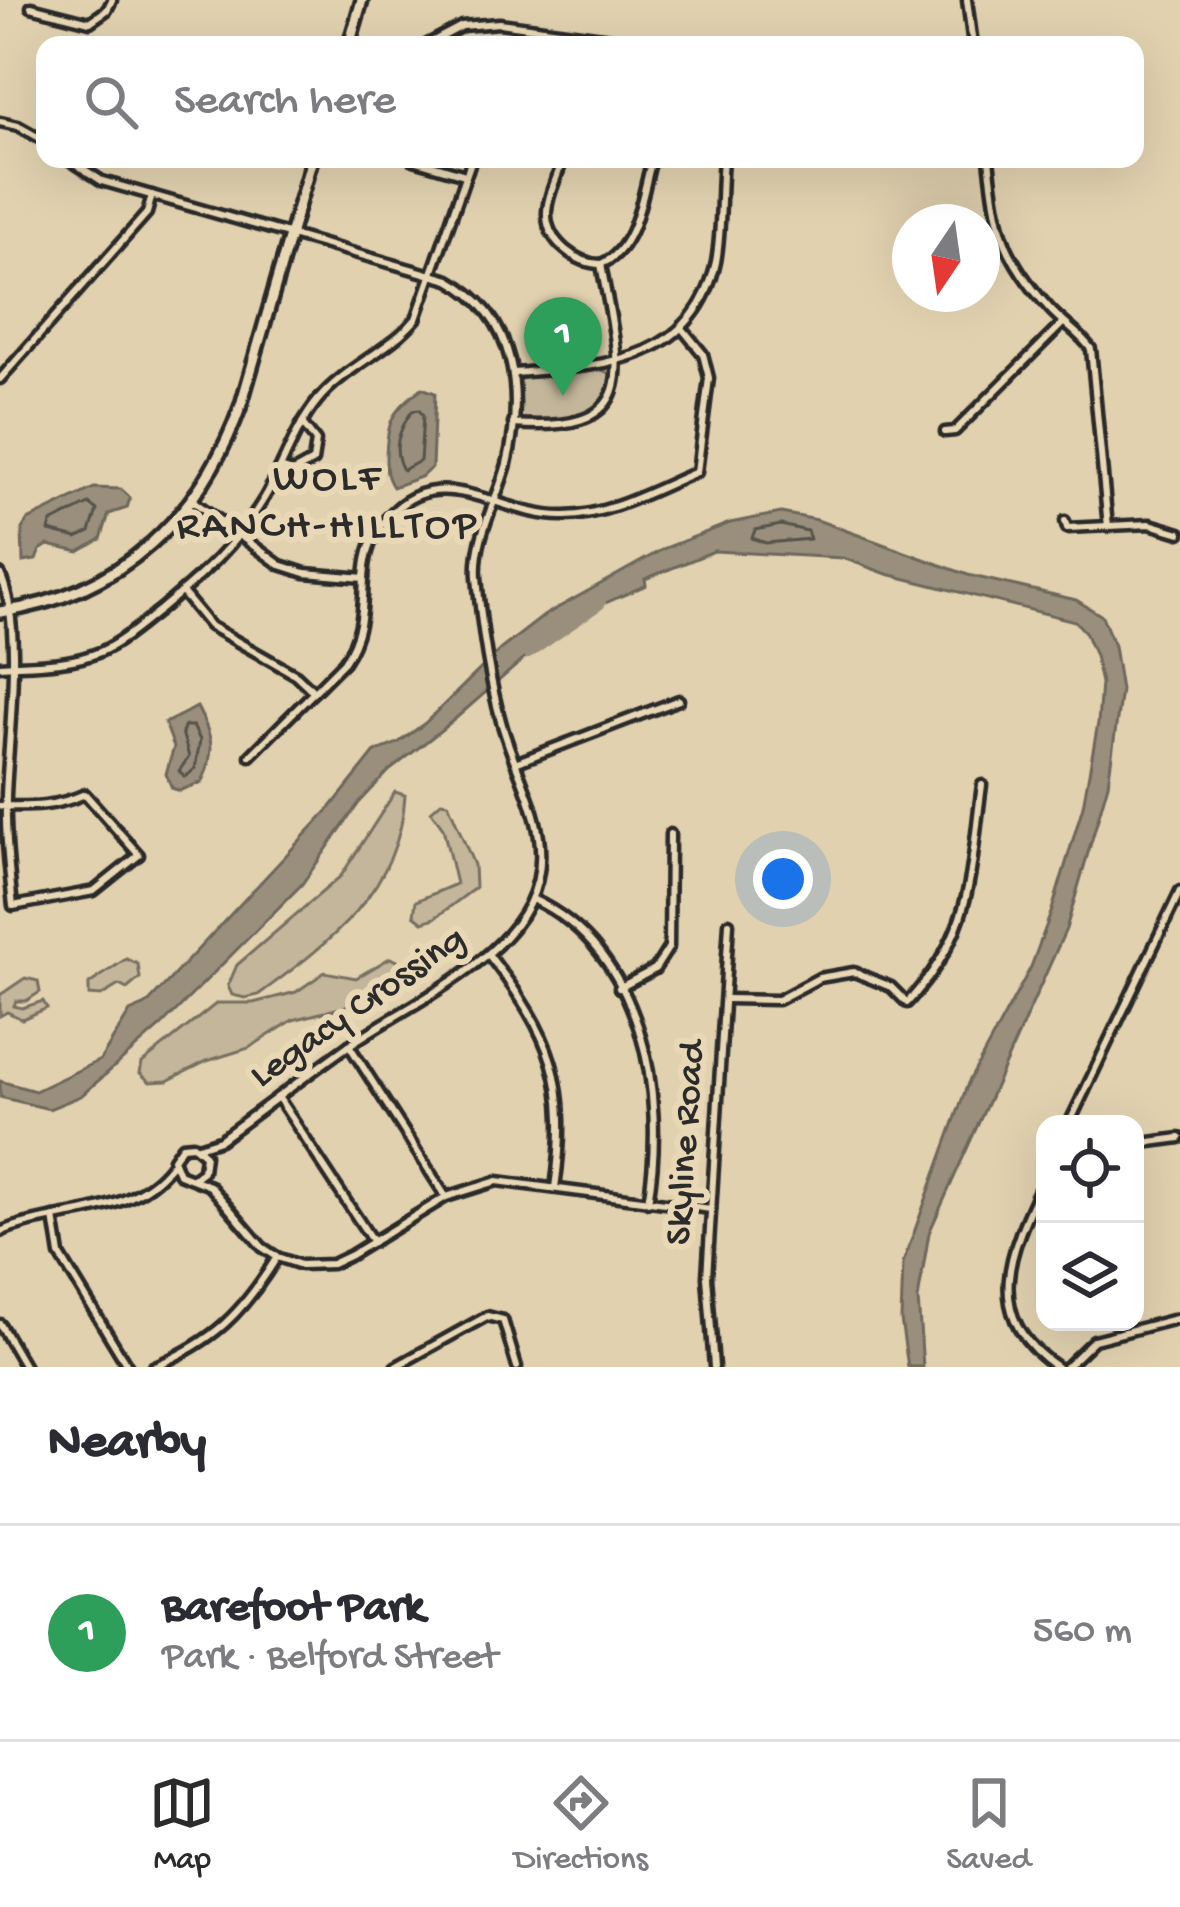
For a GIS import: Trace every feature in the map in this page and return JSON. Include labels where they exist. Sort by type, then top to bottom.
[{"type":"street","points":[[31,8],[90,22],[112,0]]},
{"type":"street","points":[[353,0],[354,20]]},
{"type":"street","points":[[351,36],[362,0]]},
{"type":"street","points":[[967,0],[972,36]]},
{"type":"street","points":[[442,36],[482,23],[565,36]]},
{"type":"street","points":[[0,122],[36,136]]},
{"type":"street","points":[[82,168],[102,181],[434,274],[460,286],[491,314],[510,351],[514,373],[507,463],[477,558],[496,702],[538,825],[541,850],[532,899],[584,930],[641,1036],[653,1078],[657,1138],[648,1202]]},
{"type":"street","points":[[4,612],[104,578],[144,552],[193,501],[230,435],[309,168]]},
{"type":"street","points":[[442,168],[466,175]]},
{"type":"street","points":[[0,666],[62,662],[100,652],[130,634],[222,558],[280,468],[302,422],[335,382],[400,338],[424,306],[469,168]]},
{"type":"street","points":[[560,168],[547,209],[549,226],[578,260],[601,264],[626,244],[649,168]]},
{"type":"street","points":[[514,373],[614,364],[649,350],[681,327],[713,272],[722,168]]},
{"type":"street","points":[[990,168],[1004,248],[1063,323],[1087,343],[1093,362],[1108,526]]},
{"type":"street","points":[[0,379],[147,213],[152,195]]},
{"type":"street","points":[[513,424],[580,422],[600,414],[614,392],[601,264]]},
{"type":"street","points":[[945,432],[957,429],[1063,323]]},
{"type":"street","points":[[250,757],[355,646],[375,535],[408,501],[439,490],[469,492],[533,512],[568,516],[612,507],[697,472],[709,378],[704,354],[681,327]]},
{"type":"street","points":[[280,468],[293,472],[313,461],[316,441],[302,422]]},
{"type":"street","points":[[193,501],[268,558],[292,570],[364,578]]},
{"type":"street","points":[[1065,521],[1067,528],[1150,524],[1180,533]]},
{"type":"street","points":[[0,574],[11,665],[3,806],[13,906],[94,891],[139,855],[86,794],[62,804],[3,806]]},
{"type":"street","points":[[182,592],[210,626],[296,675],[314,692]]},
{"type":"street","points":[[515,763],[679,700]]},
{"type":"street","points":[[725,999],[778,1000],[819,979],[854,972],[891,987],[907,1004],[941,965],[962,920],[982,785]]},
{"type":"street","points":[[619,988],[655,969],[669,947],[670,834]]},
{"type":"street","points":[[1074,1115],[1180,891]]},
{"type":"street","name":"Legacy Crossing","points":[[160,1180],[182,1147],[220,1140],[349,1045],[488,954],[532,899]]},
{"type":"street","name":"Skyline Road","points":[[714,1367],[707,1277],[729,923]]},
{"type":"street","points":[[488,954],[527,1007],[552,1061],[562,1124],[555,1188]]},
{"type":"street","points":[[349,1045],[446,1197]]},
{"type":"street","points":[[278,1097],[373,1242]]},
{"type":"street","points":[[1144,1143],[1180,1138]]},
{"type":"street","name":"Legacy Crossing","points":[[195,1177],[220,1140]]},
{"type":"street","points":[[198,1147],[210,1186]]},
{"type":"street","points":[[173,1163],[182,1176]]},
{"type":"street","points":[[0,1232],[26,1220],[109,1207],[160,1180],[182,1176],[210,1186],[262,1247],[301,1264],[332,1264],[446,1197],[497,1181],[711,1210]]},
{"type":"street","points":[[1036,1196],[1015,1241],[1007,1280],[1009,1300],[1023,1335],[1057,1367]]},
{"type":"street","points":[[54,1216],[60,1255],[128,1367]]},
{"type":"street","points":[[153,1367],[205,1342],[226,1326],[255,1293],[277,1257]]},
{"type":"street","points":[[395,1367],[482,1318],[499,1318],[509,1331],[517,1367]]},
{"type":"street","points":[[1066,1367],[1094,1340],[1180,1318]]},
{"type":"street","points":[[0,1324],[25,1367]]},
{"type":"shaded area","points":[[610,373],[609,388],[593,410],[565,420],[520,419],[520,381],[525,376]]},
{"type":"shaded area","points":[[395,792],[405,795],[400,829],[390,859],[356,912],[258,995],[232,995],[228,986],[237,965],[341,876]]},
{"type":"shaded area","points":[[441,802],[448,803],[474,865],[475,888],[423,922],[414,915],[416,901],[456,884],[443,828],[431,811]]},
{"type":"shaded area","points":[[390,958],[400,962],[398,972],[344,1007],[293,1020],[249,1048],[207,1061],[167,1081],[150,1082],[140,1073],[142,1063],[217,1003],[253,1003],[296,992],[325,972],[356,978]]},
{"type":"shaded area","points":[[126,959],[138,964],[140,978],[127,989],[119,985],[101,996],[89,995],[89,984]]},
{"type":"shaded area","points":[[25,978],[38,981],[40,992],[14,1006],[43,1001],[47,1008],[22,1019],[7,1012],[0,1016],[0,995]]},
{"type":"water","points":[[422,388],[435,393],[432,467],[421,477],[393,487],[386,466],[390,425],[404,403]]},
{"type":"water","points":[[94,488],[120,489],[130,498],[127,508],[109,514],[101,539],[79,552],[48,545],[36,560],[23,562],[22,529],[28,520]]},
{"type":"water","points":[[781,513],[817,520],[968,575],[1076,600],[1102,616],[1114,646],[1121,690],[1108,784],[1066,929],[929,1233],[918,1299],[923,1367],[908,1367],[901,1320],[903,1263],[968,1083],[1031,967],[1083,806],[1101,683],[1085,632],[1075,621],[887,574],[843,558],[714,551],[645,579],[646,585],[583,613],[550,636],[389,771],[359,803],[302,884],[161,1026],[81,1096],[49,1109],[0,1097],[0,1081],[35,1091],[100,1060],[130,1012],[146,1005],[331,807],[375,752],[398,743],[425,723],[501,649],[545,615],[665,548],[730,523]]},
{"type":"water","points":[[197,707],[211,752],[202,782],[179,791],[172,788],[166,774],[174,747],[165,723]]},
{"type":"waterway","points":[[528,653],[600,603]]},
{"type":"place","name":"Barefoot Park","points":[[563,396]]},
{"type":"district","name":"WOLF RANCH-HILLTOP","points":[[328,504]]}]
